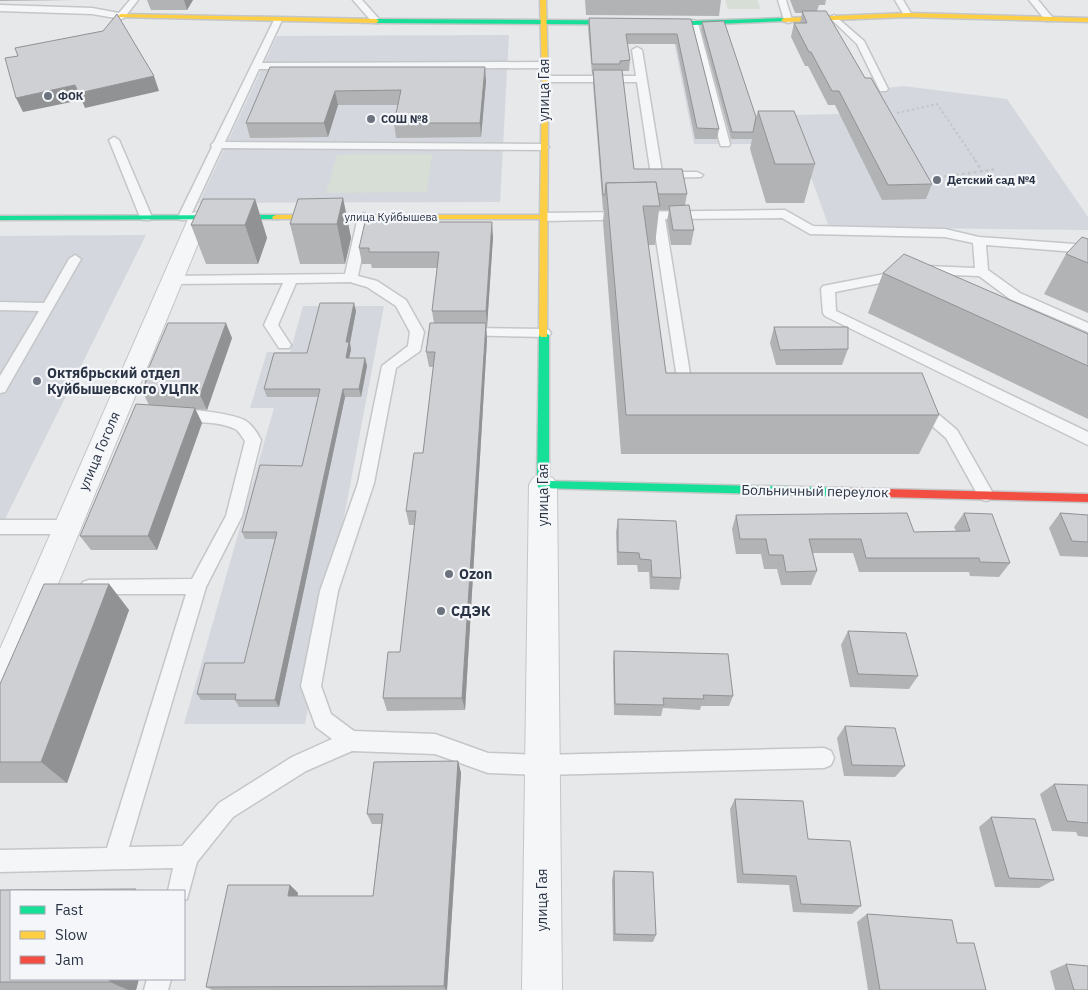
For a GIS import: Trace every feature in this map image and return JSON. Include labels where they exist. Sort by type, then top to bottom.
[{"type":"street","name":"улица Гая","points":[[542,0],[544,65],[542,990]]},
{"type":"street","points":[[121,16],[278,20],[694,23],[908,15],[1088,20]]},
{"type":"street","name":"улица Гоголя","points":[[0,686],[58,587],[67,527],[126,412],[192,217]]},
{"type":"street","name":"улица Куйбышева","points":[[0,218],[543,217]]},
{"type":"street","name":"Больничный переулок","points":[[543,485],[986,495],[1086,500]]},
{"type":"lane","points":[[48,8],[56,0]]},
{"type":"lane","points":[[0,8],[48,8],[92,11],[121,16],[134,0]]},
{"type":"lane","points":[[357,0],[376,21]]},
{"type":"lane","points":[[782,0],[788,20]]},
{"type":"lane","points":[[899,0],[908,15]]},
{"type":"lane","points":[[1033,0],[1049,19]]},
{"type":"lane","points":[[834,18],[861,42],[883,89]]},
{"type":"lane","points":[[192,217],[218,145],[278,20]]},
{"type":"lane","points":[[694,23],[725,144]]},
{"type":"lane","points":[[636,50],[657,175],[697,175]]},
{"type":"lane","points":[[256,66],[544,65]]},
{"type":"lane","points":[[544,79],[641,79]]},
{"type":"lane","points":[[114,140],[146,217]]},
{"type":"lane","points":[[218,145],[544,147]]},
{"type":"lane","points":[[543,217],[785,214],[810,230],[944,233],[979,240],[1088,249]]},
{"type":"lane","points":[[658,215],[685,385],[704,385]]},
{"type":"lane","points":[[351,278],[364,217]]},
{"type":"lane","points":[[979,240],[982,272]]},
{"type":"lane","points":[[0,388],[75,260]]},
{"type":"lane","points":[[1088,328],[1015,296],[982,272],[926,270],[828,289],[830,313],[1088,439]]},
{"type":"lane","points":[[284,345],[270,324],[292,278]]},
{"type":"lane","points":[[172,280],[351,278],[372,284],[401,303],[422,332],[415,348],[389,366],[366,483],[329,591],[312,686],[323,720],[351,741]]},
{"type":"lane","points":[[0,306],[48,307]]},
{"type":"lane","points":[[446,332],[544,333]]},
{"type":"lane","points":[[910,402],[919,406],[952,434],[986,495]]},
{"type":"lane","points":[[115,859],[197,586],[234,516],[252,440],[241,425],[210,417],[163,414]]},
{"type":"lane","points":[[0,527],[67,527]]},
{"type":"lane","points":[[58,587],[197,586]]},
{"type":"lane","points":[[179,890],[187,857],[226,810],[299,764],[351,741],[435,744],[488,763],[542,765],[824,758]]},
{"type":"lane","points":[[0,862],[187,857]]},
{"type":"path","points":[[897,113],[937,104],[982,171]]},
{"type":"path","points":[[924,179],[997,169]]},
{"type":"shaded area","points":[[725,0],[757,0],[761,9],[728,9]]},
{"type":"shaded area","name":"Детский сад №4","points":[[672,31],[719,31],[753,116],[883,113],[872,90],[903,86],[1007,99],[1088,217],[1088,230],[829,227],[799,144],[694,144]]},
{"type":"shaded area","name":"СОШ №8","points":[[509,35],[500,202],[199,203],[277,36]]},
{"type":"shaded area","points":[[432,154],[427,192],[326,193],[337,155]]},
{"type":"shaded area","name":"Октябрьский отдел Куйбышевского УЦПК","points":[[146,235],[1,527],[0,528],[0,236]]},
{"type":"shaded area","points":[[303,306],[384,306],[305,724],[184,724],[274,408],[250,408],[267,352],[290,352]]},
{"type":"building","points":[[802,11],[826,11],[865,78],[871,78],[932,184],[888,185],[839,91],[832,91],[794,23],[807,23]]},
{"type":"building","points":[[117,14],[154,76],[79,93],[75,85],[16,98],[5,58],[18,56],[15,48],[103,31]]},
{"type":"building","points":[[589,18],[691,19],[719,129],[697,128],[677,34],[626,34],[630,60],[620,61],[620,64],[592,64]]},
{"type":"building","points":[[724,21],[756,117],[753,132],[732,132],[702,22]]},
{"type":"building","points":[[270,67],[485,67],[480,123],[394,123],[401,90],[335,91],[324,123],[246,123]]},
{"type":"building","points":[[593,70],[622,70],[634,169],[682,169],[687,194],[658,194],[656,182],[606,183],[605,195],[603,195]]},
{"type":"building","points":[[758,111],[794,111],[815,164],[775,164]]},
{"type":"building","points":[[656,182],[660,206],[643,206],[666,373],[922,373],[939,415],[626,415],[606,183]]},
{"type":"building","points":[[343,198],[337,224],[290,224],[298,199]]},
{"type":"building","points":[[203,199],[255,199],[245,225],[191,225]]},
{"type":"building","points":[[689,205],[694,230],[673,230],[669,206]]},
{"type":"building","points":[[365,222],[492,222],[486,311],[432,311],[439,252],[369,252],[369,248],[359,248]]},
{"type":"building","points":[[1082,237],[1088,239],[1088,263],[1066,254]]},
{"type":"building","points":[[904,254],[1088,334],[1088,366],[883,273]]},
{"type":"building","points":[[320,303],[354,303],[346,342],[349,342],[346,358],[365,358],[359,389],[343,389],[275,700],[235,700],[236,694],[197,694],[205,663],[244,663],[277,532],[242,532],[260,465],[302,466],[320,389],[264,389],[274,353],[307,353]]},
{"type":"building","points":[[168,323],[226,323],[200,395],[142,391],[147,379],[144,379]]},
{"type":"building","points":[[430,323],[486,323],[462,698],[383,698],[388,652],[400,652],[416,511],[406,511],[414,453],[423,453],[435,352],[426,352]]},
{"type":"building","points":[[774,327],[848,327],[848,349],[780,350]]},
{"type":"building","points":[[136,404],[195,408],[148,536],[80,536]]},
{"type":"building","points":[[907,513],[914,532],[970,531],[964,513],[992,514],[1010,563],[980,562],[979,558],[866,558],[861,539],[809,539],[817,571],[786,572],[783,555],[769,555],[766,539],[740,539],[736,515]]},
{"type":"building","points":[[1060,513],[1088,515],[1088,542],[1072,541]]},
{"type":"building","points":[[618,519],[676,521],[681,578],[652,577],[651,560],[640,559],[639,553],[618,552]]},
{"type":"building","points":[[44,584],[109,584],[41,762],[0,762],[0,684]]},
{"type":"building","points":[[848,631],[906,633],[918,676],[858,674]]},
{"type":"building","points":[[614,651],[728,654],[733,696],[703,695],[704,699],[663,698],[664,705],[615,704]]},
{"type":"building","points":[[845,726],[895,728],[905,766],[852,765]]},
{"type":"building","points":[[458,761],[444,986],[206,987],[228,885],[290,885],[288,896],[373,896],[383,814],[367,814],[374,762]]},
{"type":"building","points":[[1054,784],[1088,785],[1088,823],[1067,821]]},
{"type":"building","points":[[735,799],[803,801],[808,839],[850,841],[861,906],[801,904],[796,876],[743,874]]},
{"type":"building","points":[[991,817],[1035,819],[1054,880],[1009,878]]},
{"type":"building","points":[[614,871],[653,872],[656,935],[615,934]]},
{"type":"building","points":[[136,889],[10,890],[10,980],[110,980],[110,982],[0,982],[0,890]]},
{"type":"building","points":[[867,914],[952,920],[957,943],[974,943],[986,990],[880,990]]},
{"type":"building","points":[[1066,964],[1088,966],[1088,990],[1074,990]]},
{"type":"traffic: fast","points":[[376,21],[694,23],[784,20]]},
{"type":"traffic: fast","points":[[0,218],[276,217]]},
{"type":"traffic: fast","points":[[544,335],[543,485],[842,492]]},
{"type":"traffic: slow","points":[[543,0],[545,79],[544,335]]},
{"type":"traffic: slow","points":[[784,20],[908,15],[1088,20]]},
{"type":"traffic: slow","points":[[121,16],[376,21]]},
{"type":"traffic: slow","points":[[276,217],[543,217]]},
{"type":"traffic: jam","points":[[842,492],[1088,498]]},
{"type":"place","name":"ФОК","points":[[48,96]]},
{"type":"place","name":"СОШ №8","points":[[371,119]]},
{"type":"place","name":"Детский сад №4","points":[[937,180]]},
{"type":"place","name":"Октябрьский отдел Куйбышевского УЦПК","points":[[37,381]]},
{"type":"place","name":"Ozon","points":[[449,574]]},
{"type":"place","name":"СДЭК","points":[[441,611]]}]
